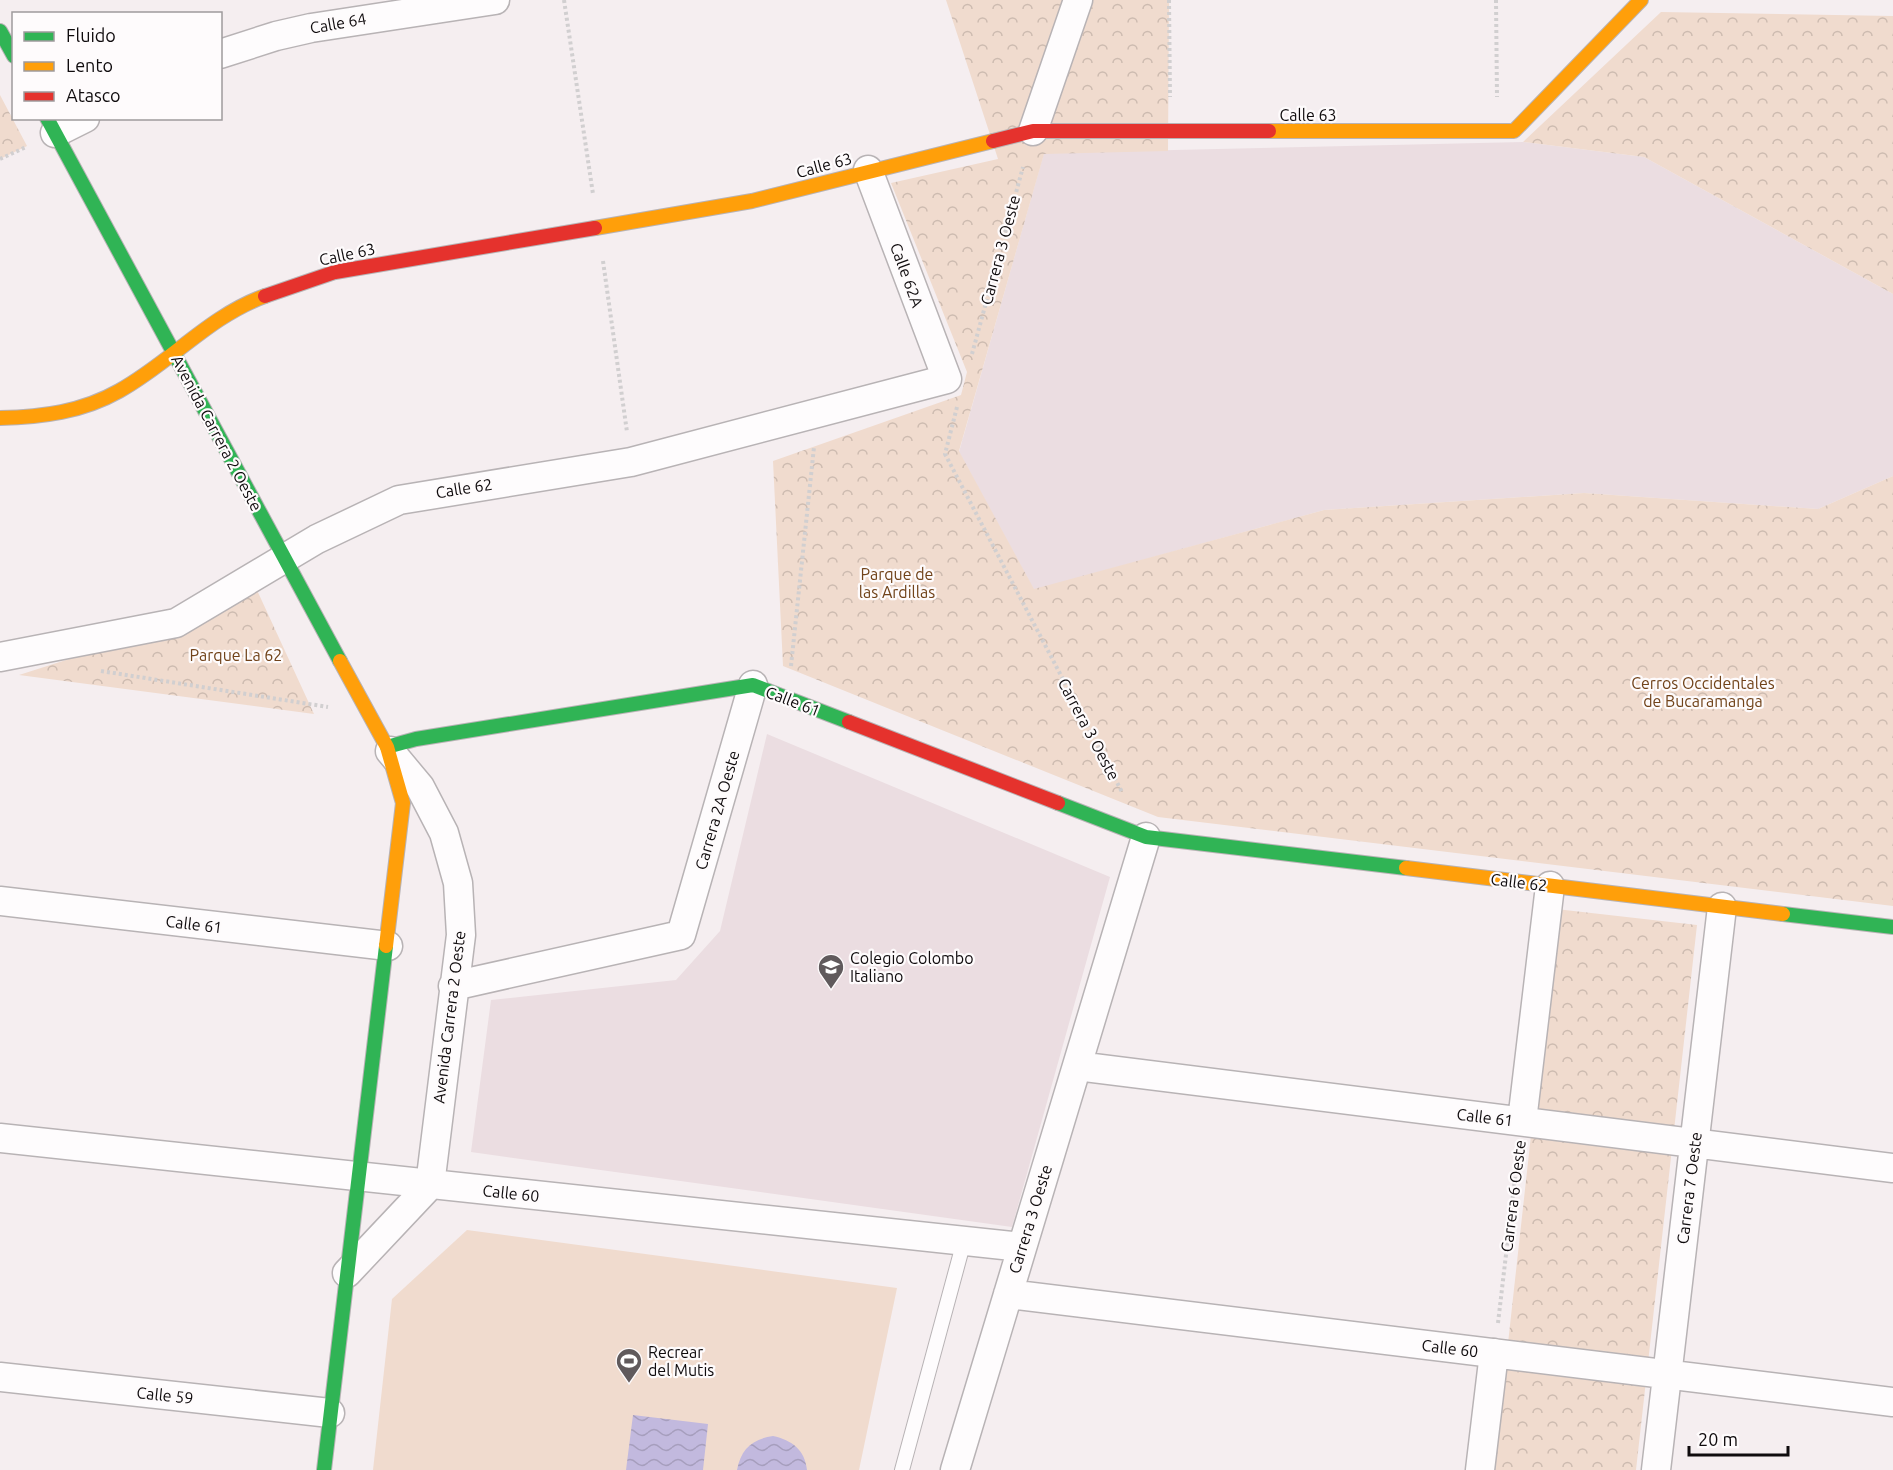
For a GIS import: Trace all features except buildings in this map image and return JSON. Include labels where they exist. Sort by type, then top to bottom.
[{"type":"street","name":"Calle 64","points":[[222,53],[276,36],[322,26],[495,0]]},
{"type":"street","points":[[1033,131],[1078,0]]},
{"type":"street","name":"Calle 63","points":[[0,418],[32,417],[75,410],[120,391],[246,303],[335,272],[752,201],[868,170],[1033,131],[1514,131],[1641,0]]},
{"type":"street","points":[[0,31],[12,52]]},
{"type":"street","points":[[51,126],[76,120]]},
{"type":"street","name":"Avenida Carrera 2 Oeste","points":[[51,126],[368,713],[387,747],[420,787],[444,833],[458,883],[461,935],[430,1185]]},
{"type":"street","name":"Calle 62A","points":[[868,170],[947,379]]},
{"type":"street","name":"Calle 62","points":[[0,657],[176,623],[317,539],[399,501],[631,462],[947,379]]},
{"type":"street","name":"Calle 61","points":[[387,747],[416,739],[753,685],[1146,837]]},
{"type":"street","name":"Carrera 2A Oeste","points":[[453,986],[681,935],[753,685]]},
{"type":"street","name":"Avenida Carrera 2 Oeste","points":[[324,1470],[388,946],[403,803],[387,747]]},
{"type":"street","name":"Calle 62","points":[[1146,837],[1893,927]]},
{"type":"street","name":"Carrera 3 Oeste","points":[[955,1470],[1146,837]]},
{"type":"street","name":"Carrera 6 Oeste","points":[[1522,1121],[1550,886]]},
{"type":"street","name":"Calle 61","points":[[0,901],[388,946]]},
{"type":"street","name":"Carrera 7 Oeste","points":[[1656,1470],[1722,907]]},
{"type":"street","name":"Calle 61","points":[[1077,1066],[1893,1168]]},
{"type":"street","name":"Calle 60","points":[[0,1138],[1022,1247]]},
{"type":"street","points":[[347,1273],[430,1185]]},
{"type":"street","name":"Calle 60","points":[[1008,1294],[1893,1402]]},
{"type":"street","points":[[1480,1470],[1494,1353]]},
{"type":"street","name":"Calle 59","points":[[0,1377],[330,1413]]},
{"type":"lane","points":[[902,1470],[964,1241]]},
{"type":"path","points":[[1169,0],[1170,131]]},
{"type":"path","points":[[1496,0],[1497,131]]},
{"type":"path","name":"Carrera 3 Oeste","points":[[970,361],[1033,131]]},
{"type":"path","points":[[0,159],[27,146]]},
{"type":"path","name":"Carrera 3 Oeste","points":[[958,405],[945,454],[1146,837]]},
{"type":"path","points":[[788,699],[818,413]]},
{"type":"path","points":[[98,670],[368,713]]},
{"type":"path","name":"Carrera 6 Oeste","points":[[1494,1353],[1522,1121]]},
{"type":"shaded area","points":[[1523,142],[1644,157],[1893,294],[1893,476],[1818,509],[1584,493],[1324,510],[1034,590],[959,452],[1044,153]]},
{"type":"shaded area","name":"Colegio Colombo Italiano","points":[[767,734],[1110,877],[1012,1227],[471,1152],[491,1000],[676,980],[720,931]]},
{"type":"green space","name":"Cerros Occidentales de Bucaramanga","points":[[946,0],[1169,0],[1168,151],[1044,154],[959,451],[1034,589],[1324,510],[1584,493],[1818,509],[1893,476],[1893,906],[1158,817],[783,666],[773,461],[961,395],[967,372],[891,183],[998,159]]},
{"type":"green space","points":[[1661,12],[1893,16],[1893,294],[1644,157],[1523,142]]},
{"type":"green space","points":[[0,95],[27,146],[0,159]]},
{"type":"green space","name":"Parque La 62","points":[[256,588],[314,714],[19,675],[91,652]]},
{"type":"green space","points":[[1556,909],[1697,925],[1636,1470],[1494,1470]]},
{"type":"green space","name":"Recrear del Mutis","points":[[467,1230],[897,1288],[859,1470],[373,1470],[392,1299]]},
{"type":"water","points":[[633,1415],[708,1424],[703,1470],[626,1470]]},
{"type":"water","points":[[773,1436],[786,1440],[796,1447],[804,1457],[807,1470],[737,1470],[741,1456],[749,1446]]},
{"type":"traffic: fast","points":[[0,31],[12,52]]},
{"type":"traffic: fast","points":[[48,120],[340,661]]},
{"type":"traffic: fast","points":[[387,747],[416,739],[753,685],[849,722]]},
{"type":"traffic: fast","points":[[1058,803],[1146,837],[1406,868]]},
{"type":"traffic: fast","points":[[1783,914],[1893,927]]},
{"type":"traffic: fast","points":[[324,1470],[386,946]]},
{"type":"traffic: slow","points":[[1269,131],[1514,131],[1641,0]]},
{"type":"traffic: slow","points":[[595,228],[752,201],[993,141]]},
{"type":"traffic: slow","points":[[0,418],[61,412],[105,398],[138,380],[226,315],[265,296]]},
{"type":"traffic: slow","points":[[340,661],[387,747],[403,803],[386,946]]},
{"type":"traffic: slow","points":[[1406,868],[1783,914]]},
{"type":"traffic: jam","points":[[993,141],[1033,131],[1269,131]]},
{"type":"traffic: jam","points":[[265,296],[335,272],[595,228]]},
{"type":"traffic: jam","points":[[849,722],[1058,803]]},
{"type":"place","name":"Colegio Colombo Italiano","points":[[831,990]]},
{"type":"place","name":"Recrear del Mutis","points":[[629,1384]]},
{"type":"park label","name":"Parque de las Ardillas","points":[[897,583]]}]
